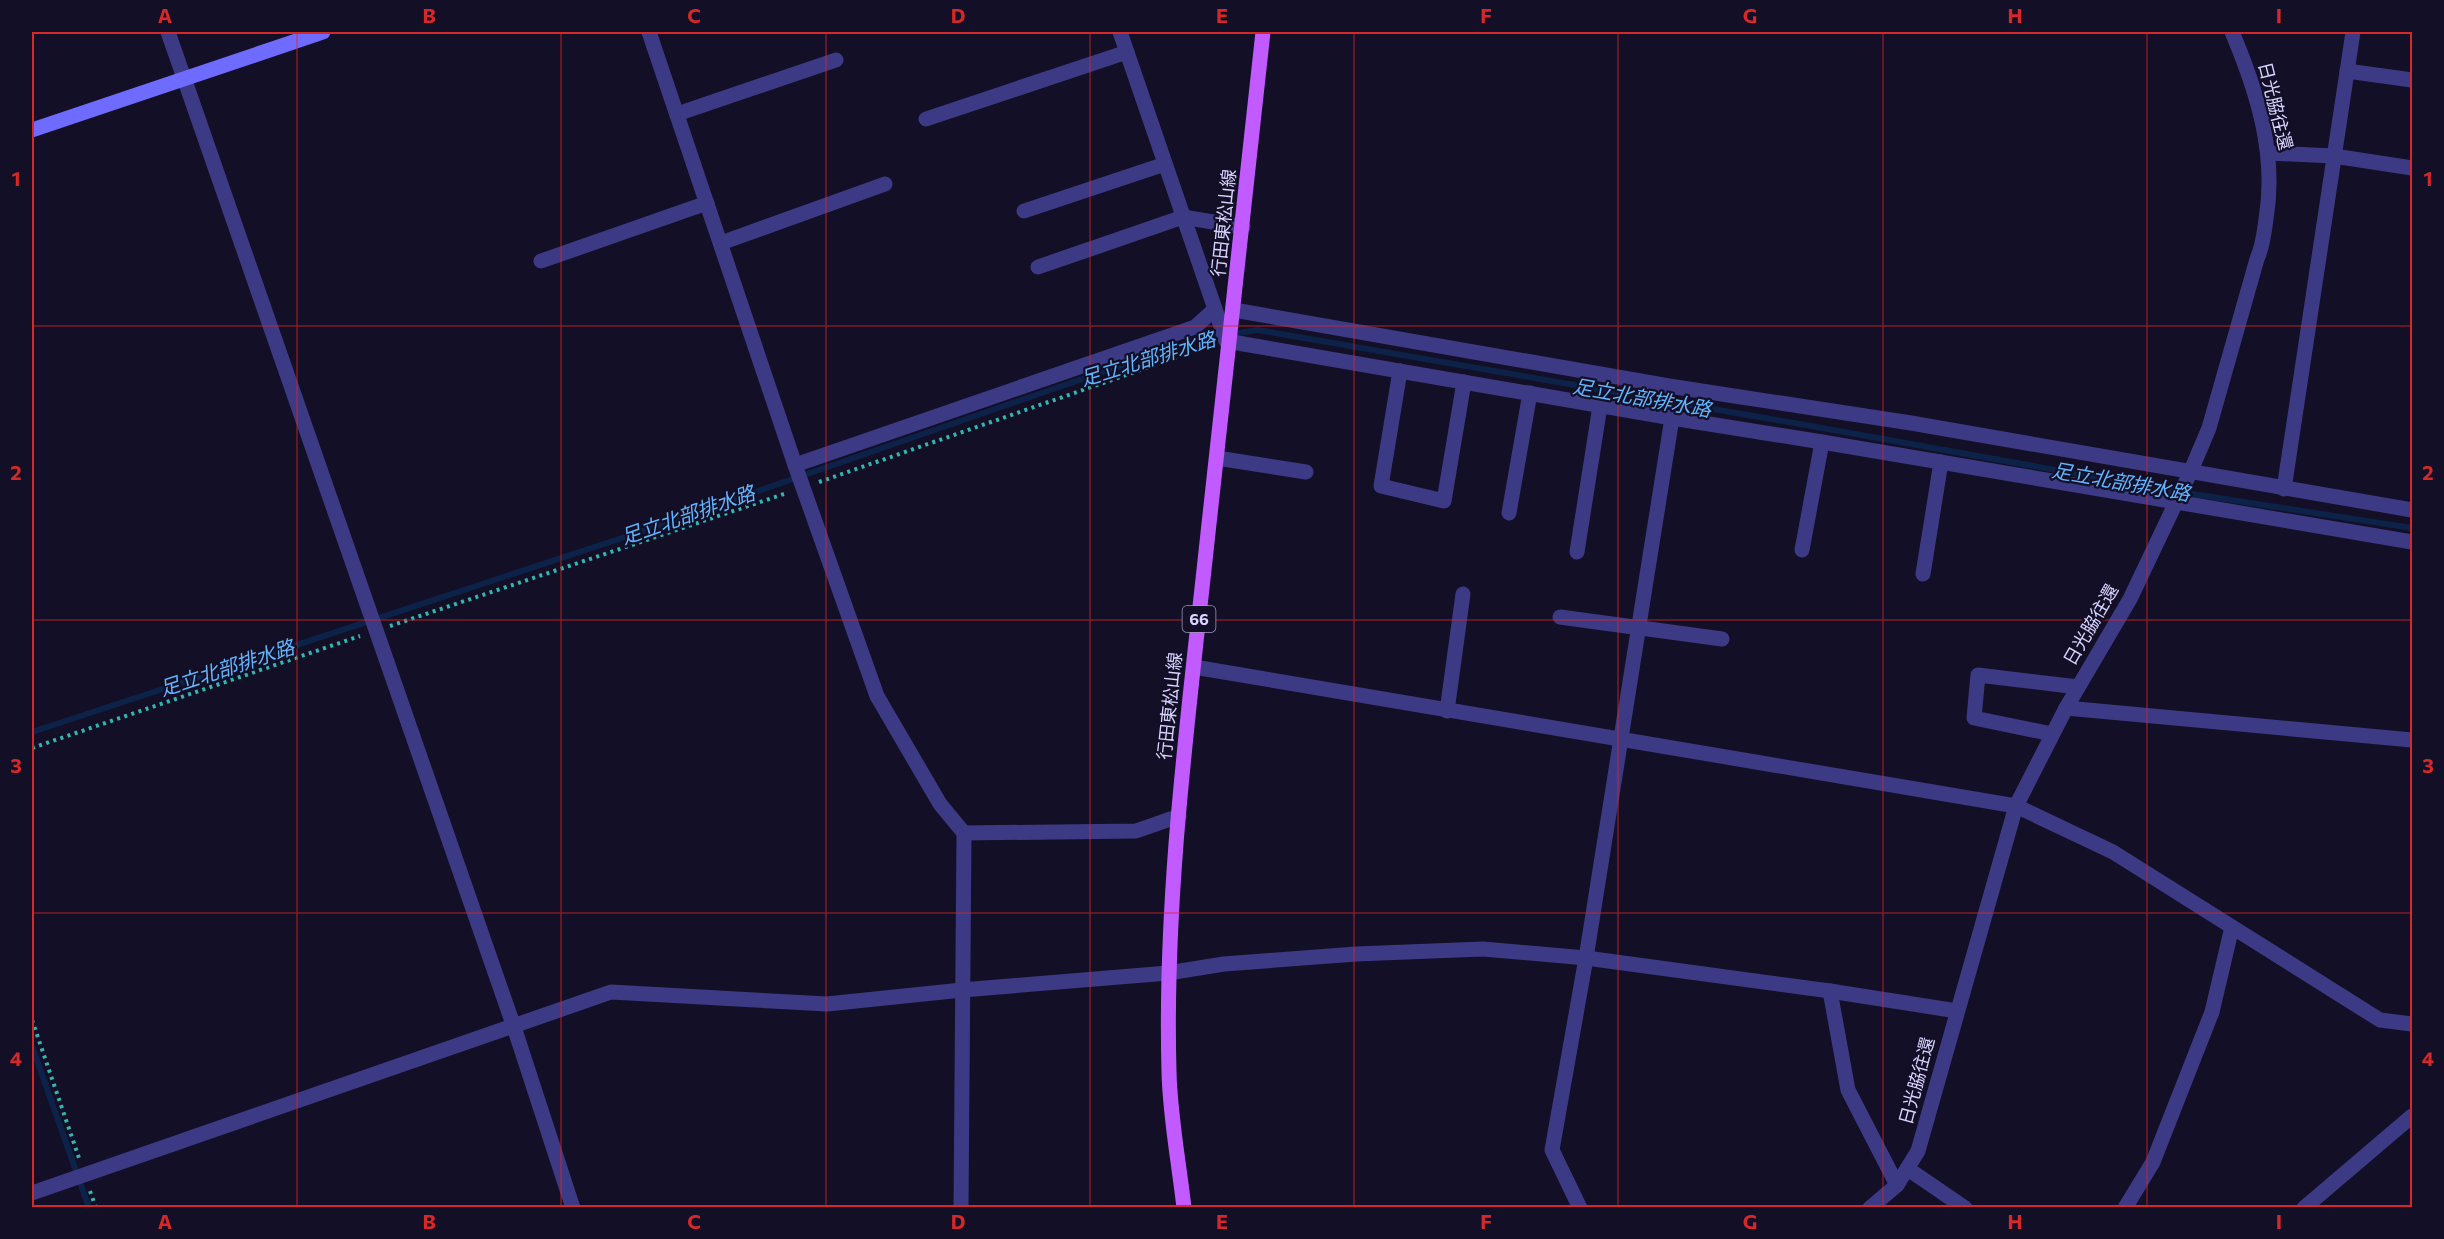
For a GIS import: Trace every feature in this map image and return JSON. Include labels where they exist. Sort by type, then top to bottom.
[{"type":"main road","name":"行田東松山線","points":[[1184,1208],[1169,1076],[1168,973],[1172,890],[1228,341],[1234,310],[1263,32]]},
{"type":"street","points":[[168,32],[514,1027],[573,1208]]},
{"type":"street","points":[[32,130],[323,32]]},
{"type":"street","points":[[648,32],[795,465],[877,696],[940,804],[964,833],[961,1208]]},
{"type":"street","points":[[1120,32],[1228,341],[1600,406],[1822,441],[2412,542]]},
{"type":"street","name":"日光脇往還","points":[[1870,1208],[1897,1185],[1918,1151],[2016,806],[2066,708],[2130,599],[2209,428],[2256,259],[2261,249],[2270,193],[2269,153],[2249,72],[2232,32]]},
{"type":"street","points":[[2284,489],[2353,32]]},
{"type":"street","points":[[926,119],[1127,52]]},
{"type":"street","points":[[676,114],[836,60]]},
{"type":"street","points":[[2347,70],[2412,80]]},
{"type":"street","points":[[2269,153],[2334,156],[2412,168]]},
{"type":"street","points":[[1024,211],[1165,164]]},
{"type":"street","points":[[721,243],[885,184]]},
{"type":"street","points":[[541,261],[707,203]]},
{"type":"street","points":[[1038,267],[1183,217],[1243,226]]},
{"type":"street","points":[[795,465],[1195,327],[1215,309]]},
{"type":"street","points":[[1234,310],[1669,386],[1923,425],[2412,510]]},
{"type":"street","points":[[1400,370],[1382,486],[1444,501],[1464,382]]},
{"type":"street","points":[[1509,513],[1530,393]]},
{"type":"street","points":[[1577,552],[1600,406]]},
{"type":"street","points":[[1580,1208],[1552,1150],[1586,958],[1672,418]]},
{"type":"street","points":[[1802,550],[1822,441]]},
{"type":"street","points":[[1217,458],[1306,472]]},
{"type":"street","points":[[1923,574],[1941,462]]},
{"type":"street","points":[[1447,711],[1463,594]]},
{"type":"street","points":[[1560,617],[1722,639]]},
{"type":"street","points":[[1194,667],[2016,806],[2112,852],[2380,1020],[2412,1024]]},
{"type":"street","points":[[2052,734],[1974,718],[1978,675],[2078,687]]},
{"type":"street","points":[[2066,708],[2412,740]]},
{"type":"street","points":[[964,833],[1136,831],[1179,816]]},
{"type":"street","points":[[2125,1208],[2153,1161],[2212,1012],[2232,927]]},
{"type":"street","points":[[32,1193],[611,992],[827,1005],[962,990],[1168,973],[1224,964],[1356,954],[1483,949],[1586,958],[1957,1011]]},
{"type":"street","points":[[1830,992],[1848,1090],[1897,1185]]},
{"type":"street","points":[[2304,1208],[2412,1116]]},
{"type":"street","points":[[1908,1169],[1965,1208]]},
{"type":"path","points":[[32,748],[1228,341]]},
{"type":"path","points":[[32,1020],[85,1175]]},
{"type":"waterway","name":"足立北部排水路","points":[[32,732],[625,537],[1198,339],[1258,330],[2167,490],[2412,528]]},
{"type":"waterway","name":"足立北部排水路","points":[[32,1046],[89,1208]]}]
